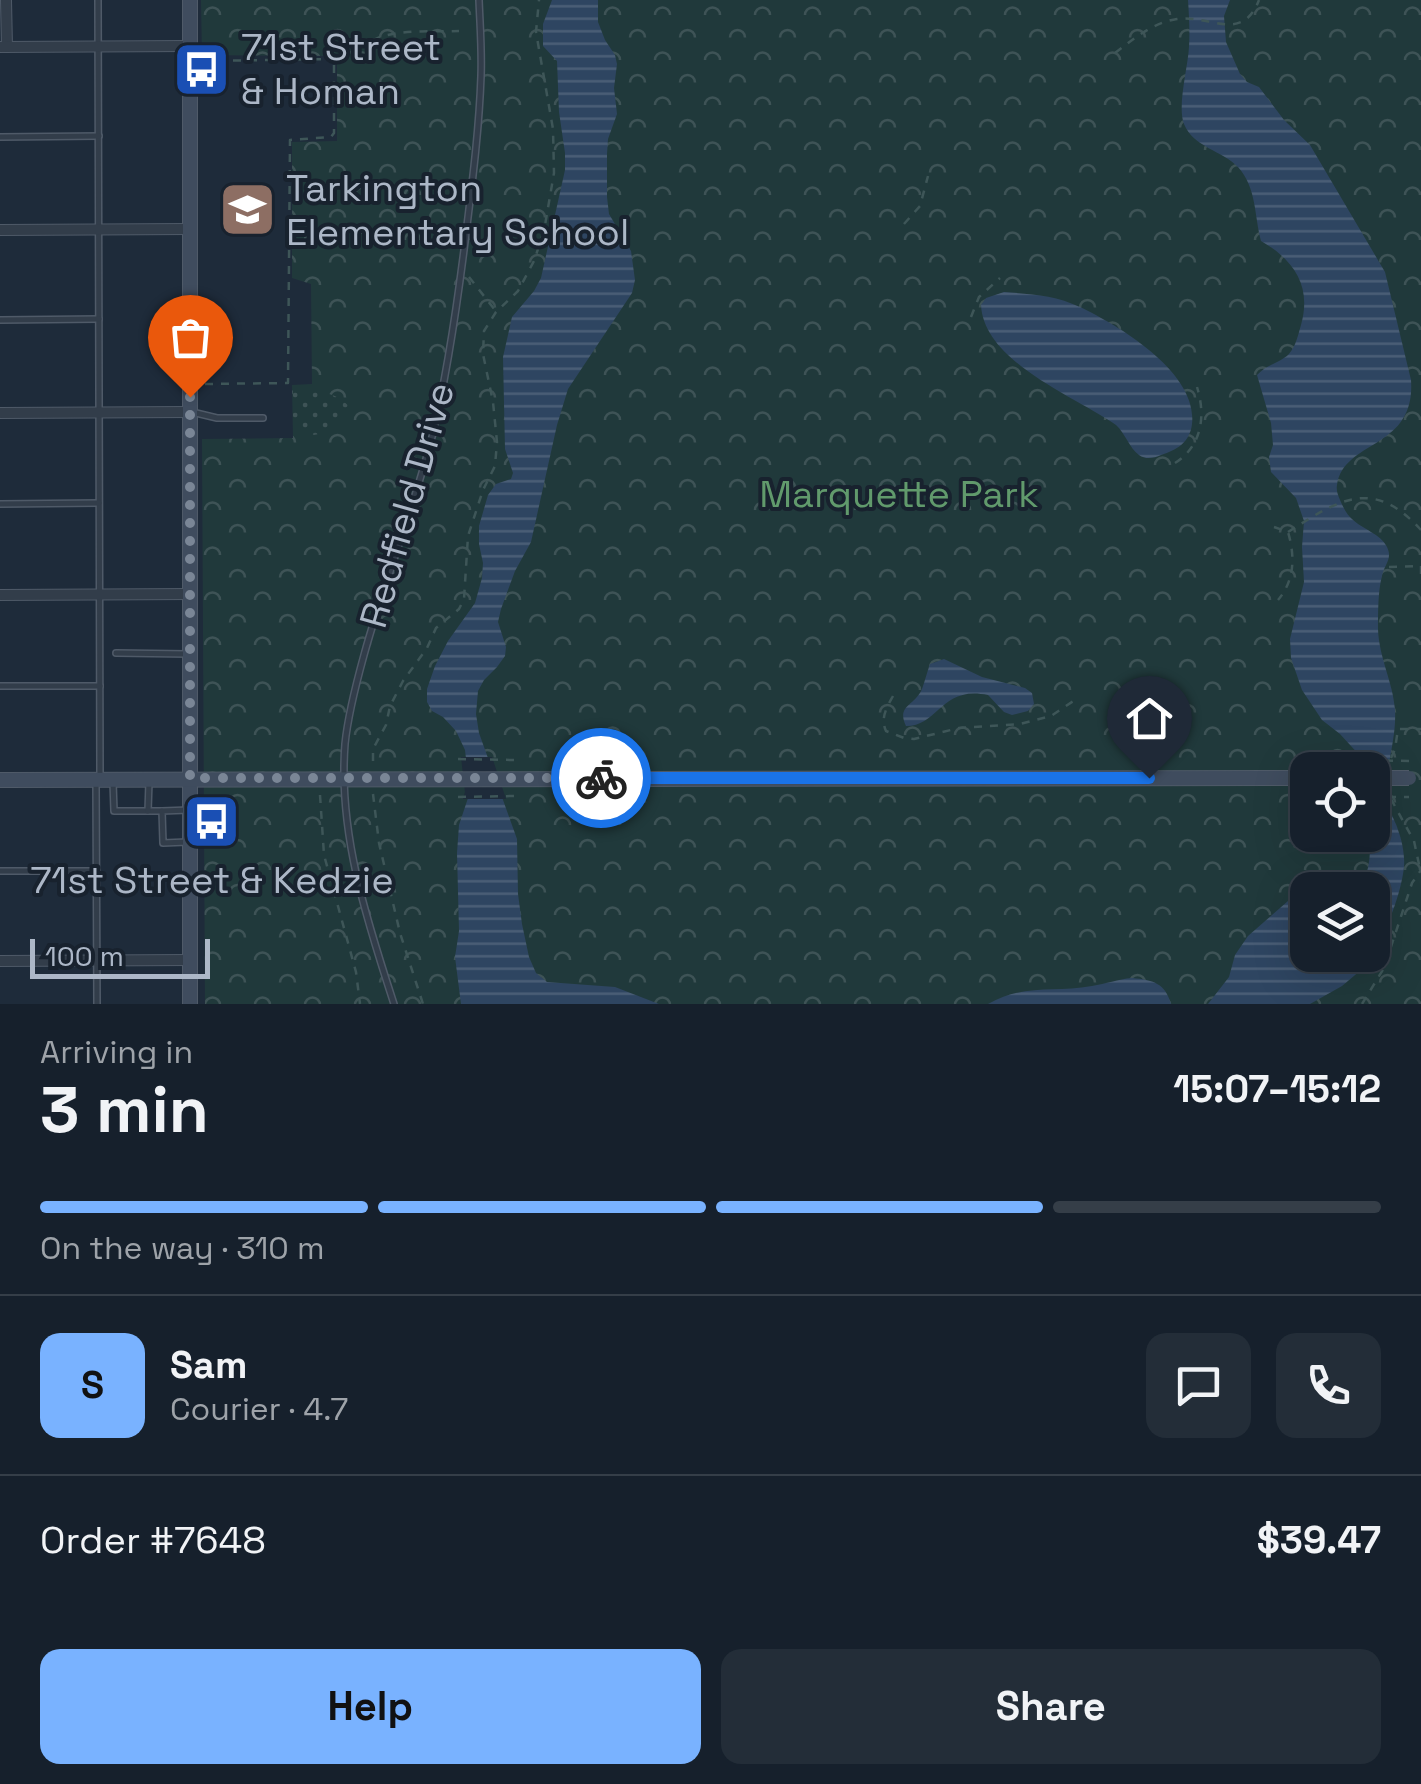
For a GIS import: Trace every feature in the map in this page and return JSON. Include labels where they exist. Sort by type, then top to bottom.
[{"type":"main road","points":[[190,0],[190,1004]]},
{"type":"main road","points":[[0,780],[1290,778]]},
{"type":"street","points":[[6,0],[3,48],[190,46]]},
{"type":"street","points":[[0,230],[190,229]]},
{"type":"street","points":[[0,413],[190,412]]},
{"type":"street","points":[[0,594],[190,594]]},
{"type":"street","points":[[0,961],[190,960]]},
{"type":"lane","points":[[97,1004],[97,871],[103,779],[98,0]]},
{"type":"lane","name":"Redfield Drive","points":[[394,1004],[374,942],[348,830],[346,742],[352,697],[431,440],[444,378],[476,147],[481,74],[479,0]]},
{"type":"lane","points":[[0,137],[98,136]]},
{"type":"lane","points":[[0,320],[99,320]]},
{"type":"lane","points":[[190,412],[218,418],[263,418]]},
{"type":"lane","points":[[0,504],[99,503]]},
{"type":"lane","points":[[116,653],[191,654]]},
{"type":"lane","points":[[0,686],[100,686]]},
{"type":"lane","points":[[103,779],[114,810],[190,810]]},
{"type":"lane","points":[[148,779],[148,810]]},
{"type":"lane","points":[[162,811],[163,843],[190,842]]},
{"type":"lane","points":[[0,871],[97,871]]},
{"type":"path","points":[[373,761],[373,749],[403,681],[436,628],[459,609],[464,599],[468,536],[496,466],[484,332],[496,312],[518,292],[534,261],[544,232],[554,173],[553,129],[536,32],[539,0]]},
{"type":"path","points":[[1116,53],[1152,26],[1184,18],[1226,25],[1242,22],[1250,18],[1259,0]]},
{"type":"path","points":[[200,61],[334,59],[391,35],[459,30]]},
{"type":"path","points":[[206,384],[288,383],[290,140],[331,137],[334,133],[334,59]]},
{"type":"path","points":[[904,224],[920,206],[928,176]]},
{"type":"path","points":[[462,268],[496,312]]},
{"type":"path","points":[[972,317],[979,298],[1000,278]]},
{"type":"path","points":[[1175,463],[1196,442],[1202,411],[1196,388]]},
{"type":"path","points":[[1288,532],[1358,497],[1378,498],[1397,507],[1421,530]]},
{"type":"path","points":[[1274,527],[1288,532]]},
{"type":"path","points":[[1278,600],[1292,580],[1288,532]]},
{"type":"path","points":[[1389,568],[1421,566],[1421,574]]},
{"type":"path","points":[[893,696],[883,725],[886,731],[904,738],[1036,721],[1075,700]]},
{"type":"path","points":[[1391,758],[1398,728],[1421,729]]},
{"type":"path","points":[[458,759],[515,760]]},
{"type":"path","points":[[1390,760],[1410,760]]},
{"type":"path","points":[[372,794],[400,933],[423,1004]]},
{"type":"path","points":[[320,795],[324,855],[356,972],[360,1004]]},
{"type":"path","points":[[458,796],[514,796]]},
{"type":"path","points":[[1390,797],[1409,797]]},
{"type":"path","points":[[1362,1004],[1384,968],[1412,883],[1421,870],[1414,841],[1391,800]]},
{"type":"green space","name":"Marquette Park","points":[[201,0],[1421,0],[1421,1004],[205,1004],[202,439],[293,438],[292,385],[312,384],[311,284],[292,278],[292,142],[337,141],[337,56],[202,55]]},
{"type":"green space","points":[[293,390],[331,395],[350,408],[329,432],[314,435],[293,426]]},
{"type":"water","points":[[552,0],[598,0],[598,22],[615,55],[617,114],[608,139],[607,197],[609,214],[631,251],[635,280],[632,293],[568,389],[531,542],[501,609],[498,622],[505,656],[478,691],[476,714],[479,733],[517,839],[522,924],[536,973],[547,982],[615,987],[659,1004],[461,1004],[455,957],[459,931],[457,853],[459,825],[470,792],[465,750],[456,731],[427,702],[435,666],[475,603],[483,563],[479,526],[488,495],[496,484],[511,479],[513,473],[505,449],[503,357],[512,317],[541,278],[565,170],[557,61],[543,46],[543,24]]},
{"type":"water","points":[[1188,0],[1230,0],[1224,16],[1226,42],[1240,74],[1259,87],[1284,120],[1310,145],[1385,272],[1411,380],[1410,403],[1392,432],[1342,470],[1337,493],[1348,515],[1380,539],[1389,555],[1380,588],[1378,629],[1395,710],[1390,759],[1390,752],[1356,752],[1322,720],[1302,690],[1291,658],[1290,639],[1304,582],[1304,521],[1296,498],[1271,472],[1271,423],[1257,375],[1293,348],[1304,298],[1291,266],[1261,241],[1252,193],[1244,175],[1232,162],[1194,138],[1184,124]]},
{"type":"water","points":[[1004,292],[1071,303],[1097,315],[1153,353],[1183,387],[1191,405],[1192,424],[1186,440],[1167,453],[1142,457],[1116,425],[1014,360],[997,344],[981,305],[986,298]]},
{"type":"water","points":[[944,659],[982,677],[1025,688],[1032,693],[1034,704],[1028,711],[1012,715],[988,695],[972,693],[950,700],[926,720],[906,726],[903,714],[919,695],[930,664]]},
{"type":"water","points":[[1390,808],[1401,838],[1404,863],[1390,919],[1390,872],[1367,872],[1369,852],[1390,852]]},
{"type":"water","points":[[1288,901],[1290,972],[1359,972],[1310,1004],[1208,1004],[1229,977],[1235,955],[1248,936]]},
{"type":"water","points":[[1132,978],[1157,984],[1171,1004],[988,1004],[1015,993],[1078,988]]},
{"type":"pier","points":[[461,757],[492,757],[506,799],[463,799]]},
{"type":"way so far","points":[[190,397],[190,778],[601,778]]},
{"type":"place","name":"71st Street & Homan","points":[[202,69]]},
{"type":"place","name":"Tarkington Elementary School","points":[[247,210]]},
{"type":"place","name":"71st Street & Kedzie","points":[[212,822]]},
{"type":"route","points":[[601,778],[1149,778]]}]
